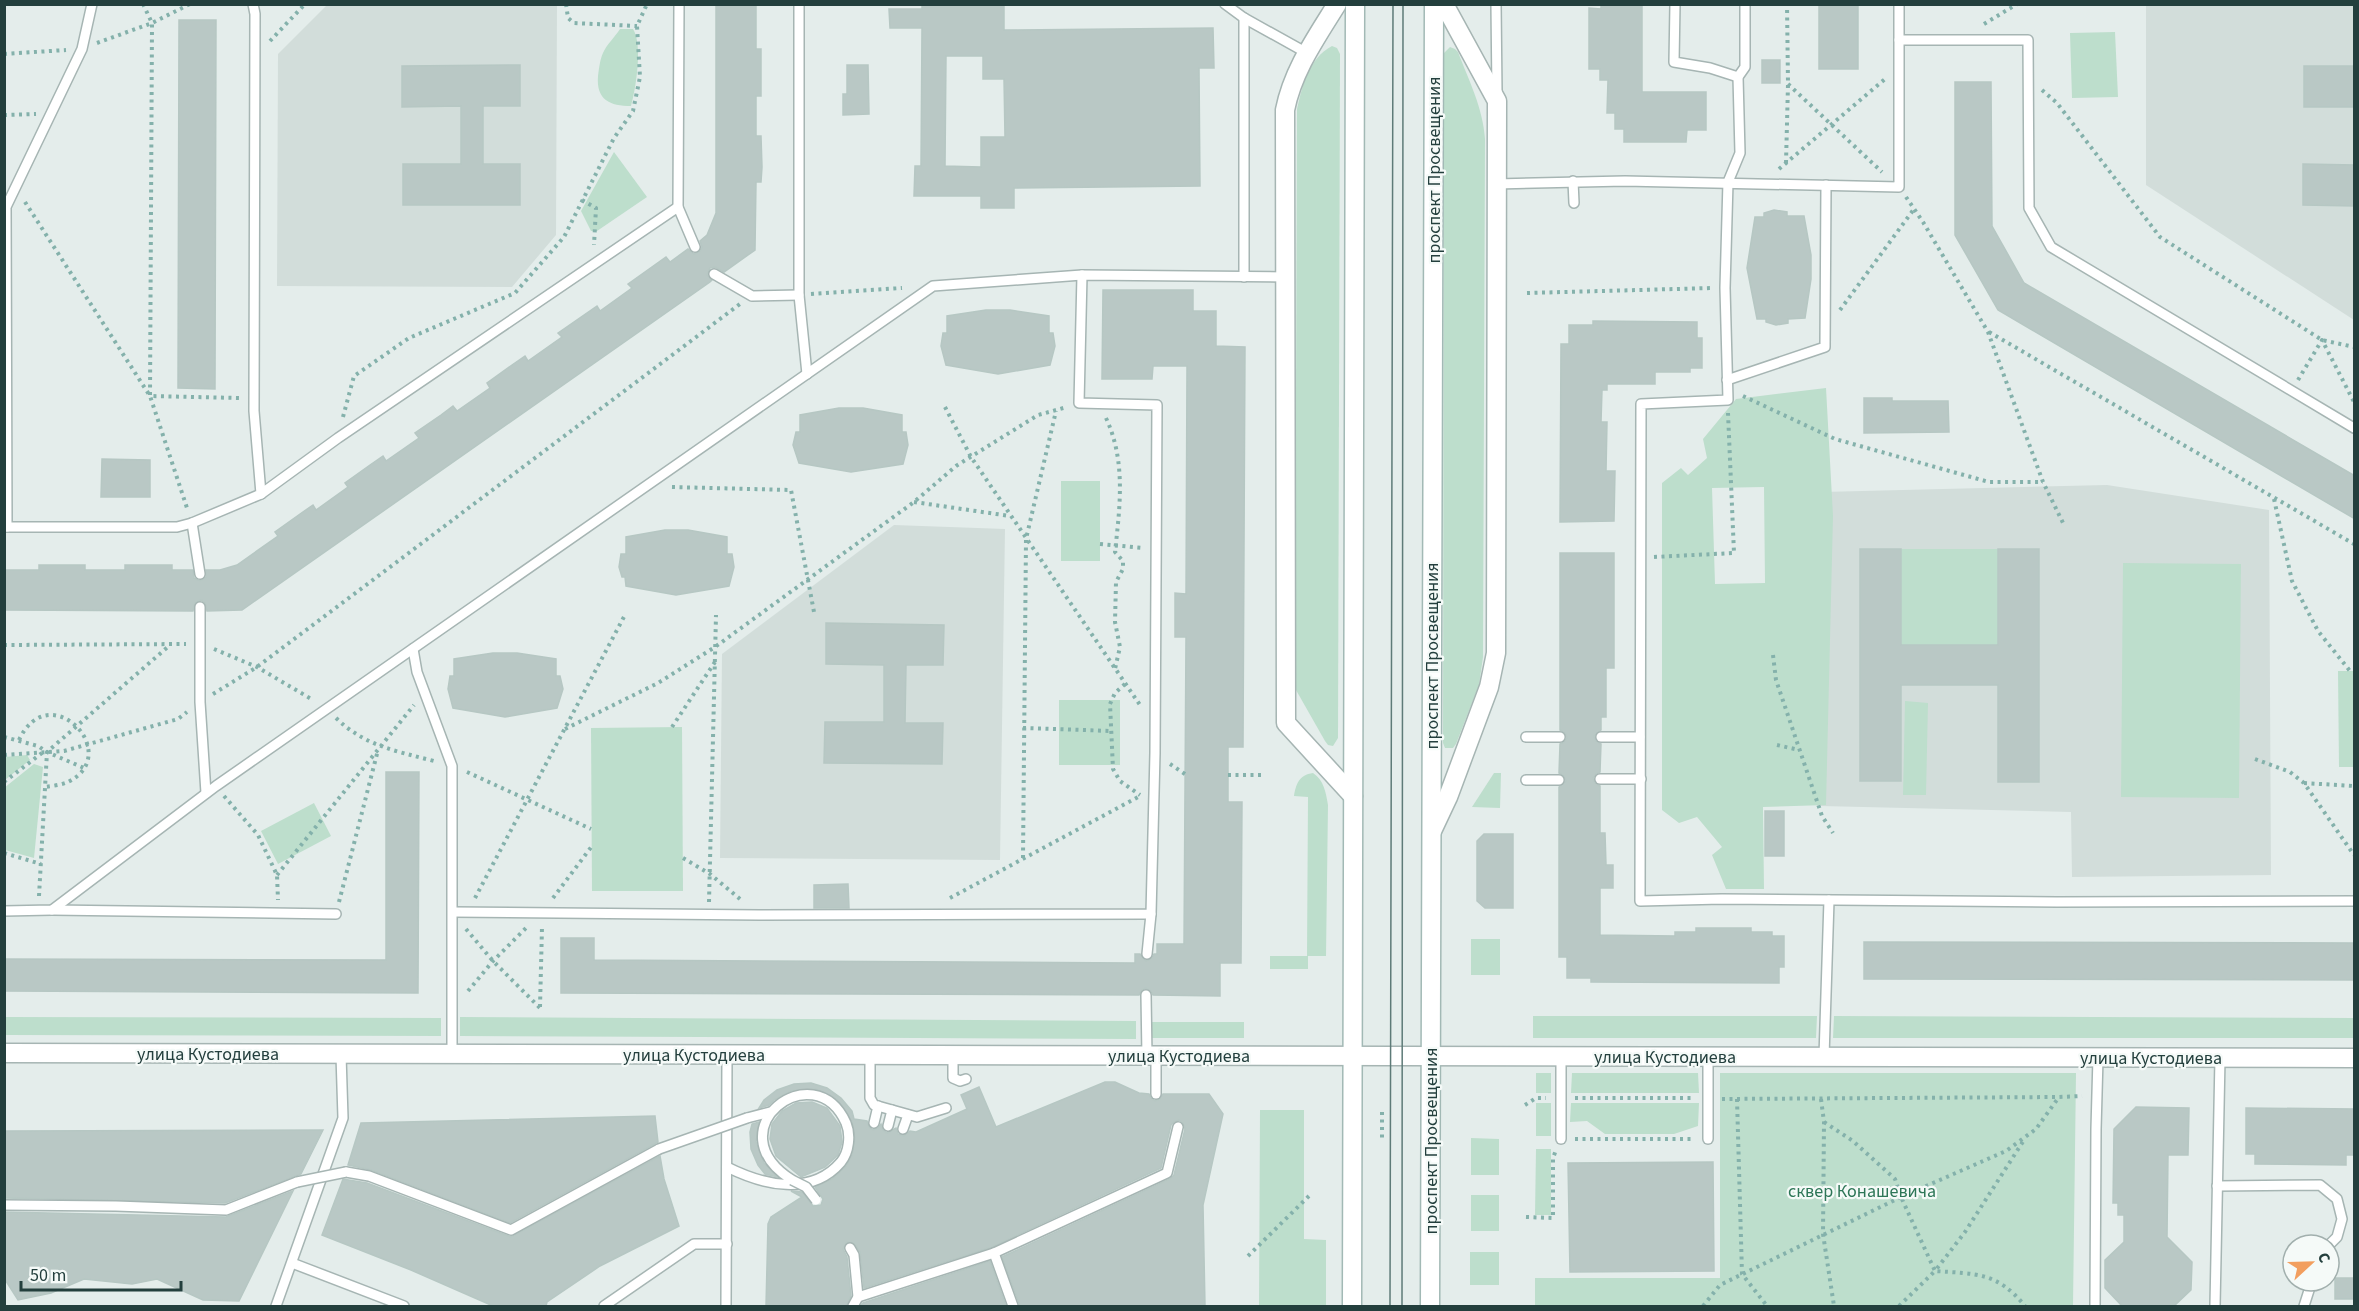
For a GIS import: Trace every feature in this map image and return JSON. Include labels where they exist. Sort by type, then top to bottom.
[{"type":"street","points":[[1337,4],[1307,53],[1289,90],[1285,110],[1286,723],[1353,796]]},
{"type":"street","points":[[1352,1306],[1354,4]]},
{"type":"street","name":"проспект Просвещения","points":[[1430,1306],[1434,4]]},
{"type":"street","points":[[1432,831],[1448,797],[1494,669],[1497,101],[1444,4]]},
{"type":"street","name":"улица Кустодиева","points":[[4,1053],[2355,1058]]},
{"type":"lane","points":[[92,4],[82,49],[6,207],[6,527],[177,527],[261,494],[338,438],[678,207]]},
{"type":"lane","points":[[252,4],[255,14],[254,411],[261,494]]},
{"type":"lane","points":[[679,4],[678,207],[695,247]]},
{"type":"lane","points":[[799,4],[799,295],[807,374]]},
{"type":"lane","points":[[1225,4],[1244,18],[1307,53]]},
{"type":"lane","points":[[1496,4],[1497,101]]},
{"type":"lane","points":[[1675,4],[1674,62],[1710,68],[1738,77]]},
{"type":"lane","points":[[1745,4],[1745,67],[1738,77],[1740,153],[1728,182],[1725,288],[1728,400],[1641,404],[1640,901],[2355,901]]},
{"type":"lane","points":[[1496,184],[1573,181],[1728,182],[1899,187],[1899,4]]},
{"type":"lane","points":[[1244,18],[1244,277]]},
{"type":"lane","points":[[1899,40],[2028,40],[2029,208],[2052,246],[2355,429]]},
{"type":"lane","points":[[1573,181],[1574,203]]},
{"type":"lane","points":[[1728,384],[1825,347],[1826,185]]},
{"type":"lane","points":[[714,274],[752,296],[799,295]]},
{"type":"lane","points":[[1082,275],[1079,403],[1157,405],[1154,789],[1151,914],[1146,954]]},
{"type":"lane","points":[[52,910],[206,793],[933,286],[1082,275],[1285,277]]},
{"type":"lane","points":[[192,523],[200,574]]},
{"type":"lane","points":[[200,607],[200,702],[206,793]]},
{"type":"lane","points":[[413,649],[417,672],[452,766],[452,1055]]},
{"type":"lane","points":[[1526,737],[1560,737]]},
{"type":"lane","points":[[1601,737],[1640,737]]},
{"type":"lane","points":[[1600,779],[1641,779]]},
{"type":"lane","points":[[1526,780],[1560,780]]},
{"type":"lane","points":[[1824,1057],[1829,900]]},
{"type":"lane","points":[[4,911],[336,914]]},
{"type":"lane","points":[[453,912],[759,915],[1151,914]]},
{"type":"lane","points":[[1146,995],[1156,1094]]},
{"type":"lane","points":[[276,1306],[343,1118],[341,1055]]},
{"type":"lane","points":[[726,1306],[727,1055]]},
{"type":"lane","points":[[870,1056],[870,1098],[874,1105],[916,1117],[946,1108]]},
{"type":"lane","points":[[953,1056],[953,1078],[960,1081],[966,1079]]},
{"type":"lane","points":[[1561,1057],[1561,1139]]},
{"type":"lane","points":[[1708,1057],[1708,1139]]},
{"type":"lane","points":[[2096,1306],[2098,1058]]},
{"type":"lane","points":[[2215,1306],[2220,1058]]},
{"type":"lane","points":[[4,1205],[226,1210],[297,1182],[346,1172],[369,1176],[511,1230],[659,1149],[770,1112],[791,1096],[811,1094],[832,1105],[847,1126],[848,1148],[843,1160],[821,1178],[771,1183],[745,1177],[727,1167]]},
{"type":"lane","points":[[874,1123],[878,1106]]},
{"type":"lane","points":[[888,1126],[892,1110]]},
{"type":"lane","points":[[770,1112],[762,1136],[769,1161],[782,1174],[806,1187],[816,1200]]},
{"type":"lane","points":[[929,1114],[934,1124]]},
{"type":"lane","points":[[903,1129],[908,1115]]},
{"type":"lane","points":[[858,1297],[994,1253],[1167,1173],[1178,1127]]},
{"type":"lane","points":[[2217,1186],[2320,1185],[2337,1199],[2342,1219],[2338,1233]]},
{"type":"lane","points":[[604,1306],[694,1244],[727,1244]]},
{"type":"lane","points":[[850,1248],[854,1255],[858,1297],[853,1306]]},
{"type":"lane","points":[[994,1253],[1013,1306]]},
{"type":"lane","points":[[292,1263],[404,1306]]},
{"type":"path","points":[[143,4],[152,23],[150,396]]},
{"type":"path","points":[[4,54],[82,49],[152,23],[190,4]]},
{"type":"path","points":[[255,57],[305,4]]},
{"type":"path","points":[[566,4],[568,18],[574,23],[637,26]]},
{"type":"path","points":[[338,438],[354,376],[409,338],[515,293],[564,237],[614,138],[633,111],[640,77],[637,26],[647,4]]},
{"type":"path","points":[[1786,163],[1787,4]]},
{"type":"path","points":[[1958,40],[2017,4]]},
{"type":"path","points":[[1762,183],[1832,127],[1899,68]]},
{"type":"path","points":[[2028,78],[2057,103],[2160,237],[2322,340],[2355,347]]},
{"type":"path","points":[[4,115],[51,113]]},
{"type":"path","points":[[16,186],[32,215],[150,396],[192,523]]},
{"type":"path","points":[[582,201],[596,208],[594,250],[600,260]]},
{"type":"path","points":[[1825,330],[1914,209]]},
{"type":"path","points":[[799,295],[933,286]]},
{"type":"path","points":[[1527,293],[1725,288]]},
{"type":"path","points":[[4,755],[64,751],[178,719],[200,702],[256,667],[740,304]]},
{"type":"path","points":[[2064,525],[2043,482],[1988,332],[2355,544]]},
{"type":"path","points":[[2291,391],[2322,340]]},
{"type":"path","points":[[2322,340],[2355,402]]},
{"type":"path","points":[[1728,384],[1835,439],[1989,482],[2043,482]]},
{"type":"path","points":[[150,396],[240,398],[254,411]]},
{"type":"path","points":[[1641,558],[1734,553],[1728,400]]},
{"type":"path","points":[[565,729],[658,683],[715,647],[914,501],[956,466],[1038,415],[1079,403]]},
{"type":"path","points":[[1102,404],[1119,459],[1120,505],[1115,552],[1123,561],[1123,569],[1116,582],[1115,622],[1120,647],[1115,669]]},
{"type":"path","points":[[945,407],[971,457],[1155,727]]},
{"type":"path","points":[[1023,858],[1026,539],[1056,411]]},
{"type":"path","points":[[644,486],[791,490],[814,612]]},
{"type":"path","points":[[2274,498],[2292,581],[2319,631],[2350,672]]},
{"type":"path","points":[[914,501],[1010,516]]},
{"type":"path","points":[[1100,544],[1156,549]]},
{"type":"path","points":[[468,912],[626,614]]},
{"type":"path","points":[[709,914],[716,615]]},
{"type":"path","points":[[4,782],[45,752],[170,644]]},
{"type":"path","points":[[4,645],[199,644],[256,667],[327,709],[349,731],[379,747],[452,766],[591,829]]},
{"type":"path","points":[[1773,655],[1776,680],[1821,816],[1833,833]]},
{"type":"path","points":[[672,727],[715,661]]},
{"type":"path","points":[[1125,684],[1115,693],[1110,704],[1113,769],[1120,781],[1141,796]]},
{"type":"path","points":[[277,875],[424,693]]},
{"type":"path","points":[[19,740],[30,724],[41,717],[53,715],[64,717],[76,725],[87,745],[88,758],[84,768],[75,778],[65,783],[45,787]]},
{"type":"path","points":[[1023,728],[1112,732]]},
{"type":"path","points":[[4,736],[38,746],[45,752],[84,768]]},
{"type":"path","points":[[1777,745],[1800,751]]},
{"type":"path","points":[[336,914],[379,747]]},
{"type":"path","points":[[38,910],[45,752]]},
{"type":"path","points":[[2255,759],[2290,772],[2304,783],[2355,855]]},
{"type":"path","points":[[1228,775],[1262,775]]},
{"type":"path","points":[[2304,783],[2355,786]]},
{"type":"path","points":[[216,786],[258,835],[277,875],[278,913]]},
{"type":"path","points":[[950,898],[1154,789]]},
{"type":"path","points":[[4,853],[40,864]]},
{"type":"path","points":[[683,858],[710,874],[759,915]]},
{"type":"path","points":[[453,912],[493,961],[540,1008],[543,912]]},
{"type":"path","points":[[1525,1105],[1536,1098],[1821,1099],[2097,1096]]},
{"type":"path","points":[[1703,1306],[1720,1285],[1901,1197],[2006,1151],[2036,1129],[2059,1097]]},
{"type":"path","points":[[1737,1099],[1742,1274],[1767,1306]]},
{"type":"path","points":[[1821,1099],[1824,1122],[1823,1234],[1834,1306]]},
{"type":"path","points":[[1382,1112],[1382,1140]]},
{"type":"path","points":[[1824,1122],[1852,1141],[1895,1179],[1935,1271]]},
{"type":"path","points":[[1526,1217],[1553,1218],[1553,1158],[1561,1139],[1708,1139]]},
{"type":"path","points":[[1899,1306],[1935,1271],[1965,1232],[2024,1139]]},
{"type":"path","points":[[1248,1256],[1310,1195]]},
{"type":"path","points":[[1935,1271],[1980,1274],[2001,1283],[2025,1306]]},
{"type":"shaded area","points":[[327,5],[557,5],[556,235],[512,287],[277,286],[278,54]]},
{"type":"shaded area","points":[[2146,5],[2354,5],[2354,320],[2146,185]]},
{"type":"shaded area","points":[[2107,485],[2269,510],[2271,875],[2072,877],[2071,812],[1821,806],[1822,492]]},
{"type":"shaded area","points":[[894,525],[1005,529],[1000,860],[720,858],[722,654]]},
{"type":"green space","points":[[620,29],[633,29],[638,45],[635,89],[631,106],[617,105],[606,100],[599,91],[598,84],[602,55]]},
{"type":"green space","points":[[2115,32],[2118,97],[2072,98],[2070,33]]},
{"type":"green space","points":[[1332,46],[1337,48],[1340,54],[1338,738],[1333,746],[1328,745],[1325,741],[1296,690],[1295,683],[1297,109],[1304,82],[1312,65],[1324,51]]},
{"type":"green space","points":[[1450,47],[1458,52],[1471,84],[1485,139],[1483,657],[1479,685],[1456,744],[1453,748],[1445,748],[1443,743],[1444,53]]},
{"type":"green space","points":[[614,152],[647,197],[597,231],[591,231],[581,211]]},
{"type":"green space","points":[[1826,388],[1833,516],[1826,805],[1763,807],[1764,889],[1726,889],[1712,855],[1722,847],[1697,817],[1679,823],[1662,810],[1662,483],[1681,468],[1688,475],[1707,458],[1703,439],[1736,399]],"holes":[[[1764,487],[1765,583],[1715,584],[1712,488]]]},
{"type":"green space","points":[[1061,481],[1100,481],[1100,561],[1061,561]]},
{"type":"green space","points":[[1901,549],[1998,549],[1998,645],[1901,645]]},
{"type":"green space","points":[[2123,563],[2241,564],[2239,798],[2121,797]]},
{"type":"green space","points":[[2338,671],[2354,671],[2354,767],[2339,767]]},
{"type":"green space","points":[[1059,700],[1120,700],[1120,765],[1059,765]]},
{"type":"green space","points":[[1905,701],[1928,703],[1926,795],[1903,795]]},
{"type":"green space","points":[[682,727],[683,891],[592,891],[591,728]]},
{"type":"green space","points":[[27,755],[30,760],[5,780],[5,757]]},
{"type":"green space","points":[[34,764],[43,767],[34,858],[5,850],[4,788]]},
{"type":"green space","points":[[1313,773],[1322,783],[1328,805],[1326,956],[1308,956],[1308,969],[1270,969],[1270,956],[1307,956],[1308,797],[1294,796],[1299,781],[1304,776]]},
{"type":"green space","points":[[1494,773],[1501,773],[1500,808],[1472,807]]},
{"type":"green space","points":[[314,803],[331,836],[278,864],[261,831]]},
{"type":"green space","points":[[1471,939],[1500,939],[1500,975],[1471,975]]},
{"type":"green space","points":[[1533,1016],[1817,1016],[1816,1038],[1533,1038]]},
{"type":"green space","points":[[1834,1016],[2354,1018],[2354,1038],[1833,1038]]},
{"type":"green space","points":[[5,1017],[441,1018],[441,1036],[5,1035]]},
{"type":"green space","points":[[460,1017],[1136,1021],[1136,1039],[460,1036]]},
{"type":"green space","points":[[1151,1022],[1244,1022],[1244,1038],[1151,1038]]},
{"type":"green space","points":[[1536,1073],[1551,1073],[1551,1093],[1536,1093]]},
{"type":"green space","points":[[1572,1073],[1698,1073],[1699,1093],[1571,1093]]},
{"type":"green space","name":"сквер Конашевича","points":[[1720,1073],[2076,1073],[2073,1306],[1535,1306],[1535,1278],[1720,1278]]},
{"type":"green space","points":[[1536,1103],[1551,1103],[1551,1136],[1536,1136]]},
{"type":"green space","points":[[1571,1103],[1699,1103],[1698,1126],[1674,1134],[1605,1134],[1587,1121],[1570,1122]]},
{"type":"green space","points":[[1260,1110],[1304,1110],[1304,1239],[1326,1240],[1326,1306],[1259,1306]]},
{"type":"green space","points":[[1471,1138],[1499,1139],[1499,1175],[1471,1175]]},
{"type":"green space","points":[[1536,1149],[1551,1149],[1551,1215],[1535,1215]]},
{"type":"green space","points":[[1471,1195],[1499,1195],[1499,1231],[1471,1231]]},
{"type":"green space","points":[[1470,1252],[1499,1252],[1499,1285],[1470,1285]]},
{"type":"building","points":[[716,4],[756,4],[756,49],[761,49],[761,96],[756,96],[756,136],[761,136],[762,167],[761,182],[756,182],[755,250],[724,272],[715,267],[710,268],[707,275],[712,280],[710,282],[242,610],[207,611],[205,603],[201,600],[195,603],[193,611],[4,610],[4,570],[39,570],[39,565],[85,565],[85,570],[125,570],[125,565],[172,565],[172,570],[193,570],[194,578],[200,581],[206,577],[206,570],[220,570],[237,565],[278,536],[275,532],[300,514],[313,505],[316,510],[348,487],[345,483],[370,465],[383,456],[386,461],[419,438],[415,433],[453,406],[457,411],[490,388],[487,383],[512,365],[525,356],[528,361],[562,337],[558,333],[597,306],[600,311],[632,288],[628,284],[666,257],[670,262],[688,249],[694,254],[700,251],[702,247],[700,241],[707,235],[716,213]]},
{"type":"building","points":[[922,4],[1004,4],[1004,30],[1213,28],[1214,68],[1199,68],[1200,186],[1014,188],[1014,208],[981,208],[981,196],[914,196],[915,166],[921,166],[922,28],[890,28],[889,9],[922,9]],"holes":[[[946,56],[983,56],[983,79],[1004,79],[1005,137],[981,137],[981,167],[945,166]]]},
{"type":"building","points":[[1601,4],[1642,4],[1642,92],[1706,92],[1706,130],[1687,130],[1686,142],[1624,142],[1624,129],[1615,129],[1615,113],[1607,113],[1608,80],[1600,80],[1600,69],[1589,69],[1589,8],[1601,9]]},
{"type":"building","points":[[1819,4],[1858,4],[1858,69],[1819,69]]},
{"type":"building","points":[[179,20],[216,20],[215,389],[178,388]]},
{"type":"building","points":[[1762,60],[1780,60],[1780,83],[1762,83]]},
{"type":"building","points":[[520,65],[520,106],[483,106],[483,164],[520,164],[520,205],[403,205],[403,164],[461,164],[461,106],[402,107],[402,66]]},
{"type":"building","points":[[847,65],[868,65],[869,114],[843,115],[843,94],[847,94]]},
{"type":"building","points":[[2304,66],[2355,66],[2355,107],[2304,107]]},
{"type":"building","points":[[1955,82],[1991,82],[1992,226],[2024,283],[2355,476],[2355,519],[1998,310],[1955,235]]},
{"type":"building","points":[[2303,164],[2355,165],[2355,206],[2303,205]]},
{"type":"building","points":[[1774,210],[1787,212],[1787,216],[1804,216],[1811,255],[1811,279],[1805,318],[1788,319],[1788,323],[1776,325],[1766,322],[1766,319],[1757,319],[1747,268],[1755,217],[1764,217],[1764,213]]},
{"type":"building","points":[[1103,290],[1193,290],[1193,311],[1216,311],[1216,346],[1245,347],[1243,747],[1228,747],[1228,802],[1242,802],[1241,963],[1220,963],[1220,996],[1153,995],[1146,988],[1139,995],[561,993],[561,938],[594,938],[594,960],[1135,963],[1135,954],[1140,954],[1146,961],[1157,954],[1157,944],[1184,944],[1186,637],[1175,637],[1175,593],[1186,594],[1187,366],[1153,366],[1152,379],[1102,379]]},
{"type":"building","points":[[986,310],[1010,310],[1049,316],[1049,333],[1053,333],[1055,346],[1050,365],[998,374],[946,365],[941,346],[943,333],[947,333],[947,316]]},
{"type":"building","points":[[1593,321],[1697,322],[1697,338],[1702,338],[1702,368],[1690,368],[1690,372],[1655,372],[1655,384],[1607,384],[1607,390],[1602,390],[1601,422],[1607,422],[1606,471],[1615,471],[1614,521],[1560,522],[1561,344],[1569,344],[1569,325],[1593,325]]},
{"type":"building","points":[[1864,398],[1892,398],[1892,401],[1948,401],[1949,432],[1864,433]]},
{"type":"building","points":[[839,408],[863,408],[902,415],[902,432],[906,432],[908,445],[903,464],[851,472],[799,463],[793,445],[796,432],[800,432],[800,415]]},
{"type":"building","points":[[102,459],[150,460],[150,497],[101,497]]},
{"type":"building","points":[[665,530],[688,530],[727,537],[727,554],[732,554],[734,567],[729,586],[676,595],[626,586],[625,577],[622,577],[619,567],[621,554],[626,554],[626,537]]},
{"type":"building","points":[[1860,549],[1901,549],[1901,645],[1998,645],[1998,549],[2039,549],[2039,782],[1998,782],[1998,685],[1901,685],[1901,781],[1860,781]]},
{"type":"building","points":[[1560,553],[1614,553],[1614,668],[1606,668],[1606,717],[1601,717],[1601,730],[1594,736],[1601,744],[1600,772],[1593,778],[1600,786],[1600,833],[1605,833],[1606,865],[1613,865],[1613,888],[1600,888],[1600,935],[1675,936],[1675,932],[1696,932],[1696,928],[1751,928],[1751,932],[1772,932],[1772,936],[1784,936],[1784,967],[1779,967],[1779,983],[1591,982],[1591,978],[1567,978],[1567,957],[1559,957],[1559,787],[1566,781],[1559,773],[1560,744],[1567,738],[1560,730]]},
{"type":"building","points":[[826,623],[944,625],[943,665],[906,665],[905,723],[943,723],[942,764],[824,763],[825,722],[884,722],[884,665],[826,664]]},
{"type":"building","points":[[493,653],[517,653],[556,659],[556,676],[560,676],[563,689],[557,708],[505,717],[453,708],[448,689],[450,676],[454,676],[454,659]]},
{"type":"building","points":[[386,772],[419,772],[418,993],[4,991],[4,959],[386,960]]},
{"type":"building","points":[[1765,811],[1784,811],[1784,856],[1765,856]]},
{"type":"building","points":[[1484,834],[1513,834],[1513,908],[1485,908],[1477,901],[1477,841]]},
{"type":"building","points":[[848,884],[849,908],[814,908],[814,885]]},
{"type":"building","points":[[1864,942],[2355,943],[2355,980],[1864,979]]},
{"type":"building","points":[[1105,1082],[1115,1082],[1139,1093],[1149,1094],[1155,1101],[1163,1094],[1209,1094],[1223,1114],[1203,1205],[1205,1306],[1020,1306],[1002,1257],[1170,1179],[1174,1175],[1185,1129],[1179,1120],[1171,1125],[1161,1168],[992,1247],[864,1288],[860,1252],[854,1243],[847,1242],[843,1249],[847,1257],[851,1296],[846,1306],[766,1306],[768,1224],[771,1217],[802,1197],[791,1191],[802,1192],[813,1206],[821,1205],[823,1199],[815,1187],[832,1179],[846,1166],[852,1155],[855,1138],[852,1121],[837,1099],[816,1089],[791,1091],[769,1105],[759,1108],[764,1100],[777,1090],[794,1084],[811,1083],[827,1088],[841,1098],[852,1111],[854,1119],[867,1121],[873,1130],[881,1124],[887,1133],[896,1128],[898,1134],[904,1136],[910,1131],[916,1132],[967,1109],[961,1095],[979,1087],[996,1127]]},
{"type":"building","points":[[812,1102],[827,1108],[840,1126],[842,1142],[838,1155],[825,1167],[801,1177],[776,1156],[770,1139],[772,1124],[782,1111],[796,1103]]},
{"type":"building","points":[[2136,1107],[2189,1108],[2188,1155],[2168,1155],[2167,1237],[2192,1262],[2191,1290],[2174,1306],[2122,1306],[2105,1288],[2105,1260],[2124,1242],[2124,1215],[2118,1215],[2118,1203],[2113,1203],[2114,1129]]},
{"type":"building","points":[[2246,1108],[2355,1109],[2355,1155],[2346,1155],[2346,1165],[2255,1164],[2255,1154],[2246,1154]]},
{"type":"building","points":[[655,1116],[658,1142],[510,1223],[371,1170],[348,1165],[361,1123]]},
{"type":"building","points":[[759,1122],[756,1142],[764,1163],[778,1177],[765,1174],[751,1149],[752,1124]]},
{"type":"building","points":[[323,1130],[301,1174],[225,1203],[4,1198],[4,1131]]},
{"type":"building","points":[[660,1156],[664,1179],[679,1226],[600,1266],[547,1302],[546,1306],[493,1306],[411,1270],[322,1235],[343,1179],[367,1183],[511,1237]]},
{"type":"building","points":[[1713,1162],[1714,1271],[1570,1272],[1568,1163]]},
{"type":"building","points":[[293,1191],[239,1301],[203,1300],[157,1279],[132,1284],[84,1279],[51,1293],[18,1300],[4,1278],[4,1212],[226,1217]]},
{"type":"building","points":[[990,1261],[1006,1306],[860,1306],[863,1303]]},
{"type":"building","points":[[2341,1278],[2355,1278],[2355,1299],[2335,1299],[2335,1293],[2341,1293]]},
{"type":"tram line","points":[[1390,1306],[1393,4]]},
{"type":"tram line","points":[[1402,1306],[1403,4]]}]
